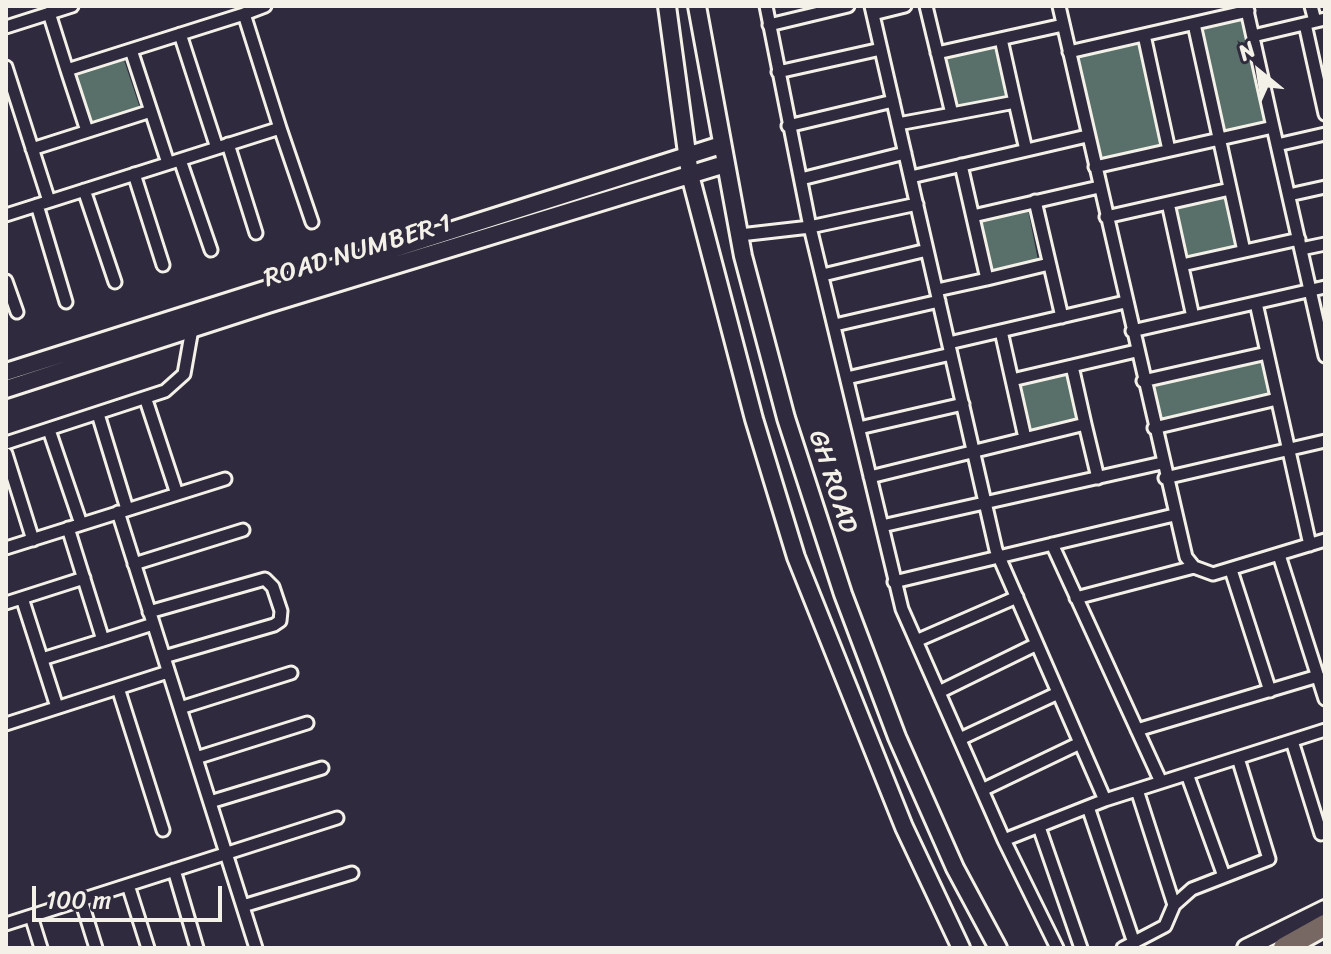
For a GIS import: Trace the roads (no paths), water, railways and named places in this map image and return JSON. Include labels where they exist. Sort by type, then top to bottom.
[{"type":"highway","points":[[1284,948],[1325,925]]},
{"type":"main road","points":[[667,6],[690,175],[754,419],[796,557],[904,827],[961,948]]},
{"type":"main road","name":"GH ROAD","points":[[697,6],[740,235],[786,418],[843,594],[897,737],[955,868],[998,948]]},
{"type":"main road","name":"ROAD NUMBER 1","points":[[6,372],[721,145]]},
{"type":"main road","name":"ROAD NUMBER 1","points":[[6,389],[725,164]]},
{"type":"main road","points":[[1246,948],[1325,909]]},
{"type":"street","points":[[6,27],[35,12],[49,13],[72,6]]},
{"type":"street","points":[[67,70],[265,6]]},
{"type":"street","points":[[766,6],[810,227],[894,582],[916,641],[1004,840],[1057,948]]},
{"type":"street","points":[[769,25],[848,6]]},
{"type":"street","points":[[905,6],[872,10],[999,556],[1105,800]]},
{"type":"street","points":[[926,6],[952,114]]},
{"type":"street","points":[[1059,6],[1165,478],[1186,557],[1194,567],[1213,574],[1325,540]]},
{"type":"street","points":[[1311,6],[1325,114]]},
{"type":"street","points":[[1069,52],[1247,9],[1324,351]]},
{"type":"street","points":[[49,13],[87,131]]},
{"type":"street","points":[[244,14],[312,222]]},
{"type":"street","points":[[1253,36],[1315,21]]},
{"type":"street","points":[[1194,24],[1244,251]]},
{"type":"street","points":[[937,53],[1063,25]]},
{"type":"street","points":[[180,34],[256,233]]},
{"type":"street","points":[[1144,35],[1169,150]]},
{"type":"street","points":[[1001,39],[1026,150]]},
{"type":"street","points":[[778,72],[881,49]]},
{"type":"street","points":[[131,50],[151,111],[211,250]]},
{"type":"street","points":[[6,67],[9,88],[32,149],[66,302]]},
{"type":"street","points":[[788,126],[893,101]]},
{"type":"street","points":[[898,124],[1015,102]]},
{"type":"street","points":[[32,149],[151,111]]},
{"type":"street","points":[[1095,167],[1273,127]]},
{"type":"street","points":[[6,215],[280,128]]},
{"type":"street","points":[[1277,145],[1325,134]]},
{"type":"street","points":[[911,177],[1087,136]]},
{"type":"street","points":[[801,179],[905,153]]},
{"type":"street","points":[[961,165],[987,279]]},
{"type":"street","points":[[134,174],[163,265]]},
{"type":"street","points":[[973,216],[1099,187]]},
{"type":"street","points":[[1289,195],[1325,187]]},
{"type":"street","points":[[1106,217],[1230,189]]},
{"type":"street","points":[[84,190],[115,282]]},
{"type":"street","points":[[1035,201],[1062,317]]},
{"type":"street","points":[[1168,203],[1193,317]]},
{"type":"street","points":[[740,235],[810,227],[917,204]]},
{"type":"street","points":[[1182,265],[1244,251],[1325,244]]},
{"type":"street","points":[[823,275],[927,250]]},
{"type":"street","points":[[835,325],[987,279],[1049,264]]},
{"type":"street","points":[[6,281],[17,312]]},
{"type":"street","points":[[1132,331],[1325,287]]},
{"type":"street","points":[[847,378],[1001,331],[1125,302]]},
{"type":"street","points":[[1256,303],[1310,545]]},
{"type":"street","points":[[6,443],[146,400],[165,391],[184,374],[192,329]]},
{"type":"street","points":[[1001,331],[1025,438]]},
{"type":"street","points":[[1012,380],[1136,351]]},
{"type":"street","points":[[1143,381],[1267,353]]},
{"type":"street","points":[[1072,366],[1098,478]]},
{"type":"street","points":[[1154,428],[1277,399]]},
{"type":"street","points":[[146,400],[177,494]]},
{"type":"street","points":[[859,428],[963,404]]},
{"type":"street","points":[[98,414],[134,564],[256,948]]},
{"type":"street","points":[[870,477],[1085,424]]},
{"type":"street","points":[[49,430],[81,524]]},
{"type":"street","points":[[1165,478],[1325,441]]},
{"type":"street","points":[[6,454],[33,540]]},
{"type":"street","points":[[882,526],[1162,463]]},
{"type":"street","points":[[6,548],[225,479]]},
{"type":"street","points":[[894,582],[1174,515]]},
{"type":"street","points":[[68,528],[103,640]]},
{"type":"street","points":[[134,564],[243,530]]},
{"type":"street","points":[[1052,544],[1161,782]]},
{"type":"street","points":[[1279,555],[1325,699]]},
{"type":"street","points":[[1076,598],[1194,567]]},
{"type":"street","points":[[1231,570],[1270,691]]},
{"type":"street","points":[[6,603],[84,578]]},
{"type":"street","points":[[42,659],[103,640],[151,618],[265,579],[273,587],[281,611],[280,621],[274,625],[164,657]]},
{"type":"street","points":[[916,641],[1017,597]]},
{"type":"street","points":[[22,598],[57,707]]},
{"type":"street","points":[[939,692],[1037,644]]},
{"type":"street","points":[[6,724],[168,672]]},
{"type":"street","points":[[180,708],[291,673]]},
{"type":"street","points":[[1137,730],[1318,676]]},
{"type":"street","points":[[118,688],[163,830]]},
{"type":"street","points":[[960,739],[1058,693]]},
{"type":"street","points":[[196,758],[307,723]]},
{"type":"street","points":[[1004,840],[1105,800],[1325,730]]},
{"type":"street","points":[[1292,741],[1321,834]]},
{"type":"street","points":[[982,790],[1080,743]]},
{"type":"street","points":[[1088,807],[1129,946],[1165,926],[1174,905],[1192,889],[1262,864],[1270,856],[1238,758]]},
{"type":"street","points":[[210,802],[322,768]]},
{"type":"street","points":[[1187,774],[1224,876]]},
{"type":"street","points":[[1137,790],[1174,905]]},
{"type":"street","points":[[6,924],[337,818]]},
{"type":"street","points":[[1039,827],[1081,948]]},
{"type":"street","points":[[174,870],[197,948]]},
{"type":"street","points":[[243,906],[352,873]]},
{"type":"street","points":[[128,885],[148,948]]},
{"type":"street","points":[[81,900],[96,948]]},
{"type":"street","points":[[31,916],[41,948]]}]
